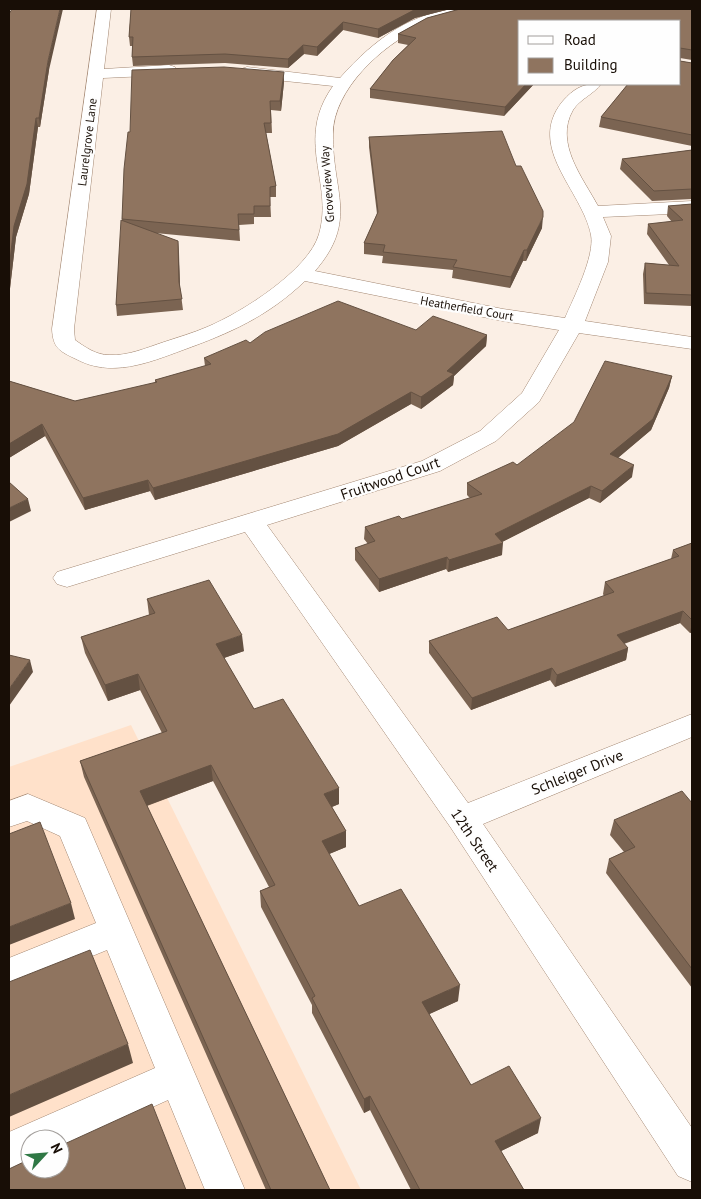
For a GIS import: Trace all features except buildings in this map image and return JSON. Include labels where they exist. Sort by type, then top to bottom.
[{"type":"street","name":"Laurelgrove Lane","points":[[70,276],[104,9]]},
{"type":"street","name":"Groveview Way","points":[[70,276],[63,329],[64,343],[86,358],[110,362],[143,357],[220,329],[258,308],[314,261],[326,244],[332,221],[324,137],[326,117],[331,103],[345,82],[374,51],[399,32],[421,22],[466,9]]},
{"type":"street","points":[[96,74],[185,70]]},
{"type":"street","points":[[234,70],[345,82]]},
{"type":"street","name":"Fruitwood Court","points":[[67,578],[252,523],[431,466],[488,436],[531,397],[573,325],[598,262],[601,236],[592,212],[561,154],[558,135],[564,111],[570,102],[592,85]]},
{"type":"street","points":[[592,212],[692,207]]},
{"type":"street","name":"Heatherfield Court","points":[[300,274],[426,301],[692,343]]},
{"type":"street","name":"12th Street","points":[[252,523],[462,819],[692,1162]]},
{"type":"street","name":"Schleiger Drive","points":[[462,819],[692,725]]},
{"type":"street","points":[[9,814],[28,808],[73,827],[225,1190]]},
{"type":"street","points":[[9,974],[116,931]]},
{"type":"street","points":[[60,1129],[177,1077]]},
{"type":"shaded area","points":[[131,725],[361,1190],[9,1190],[9,767]]}]
